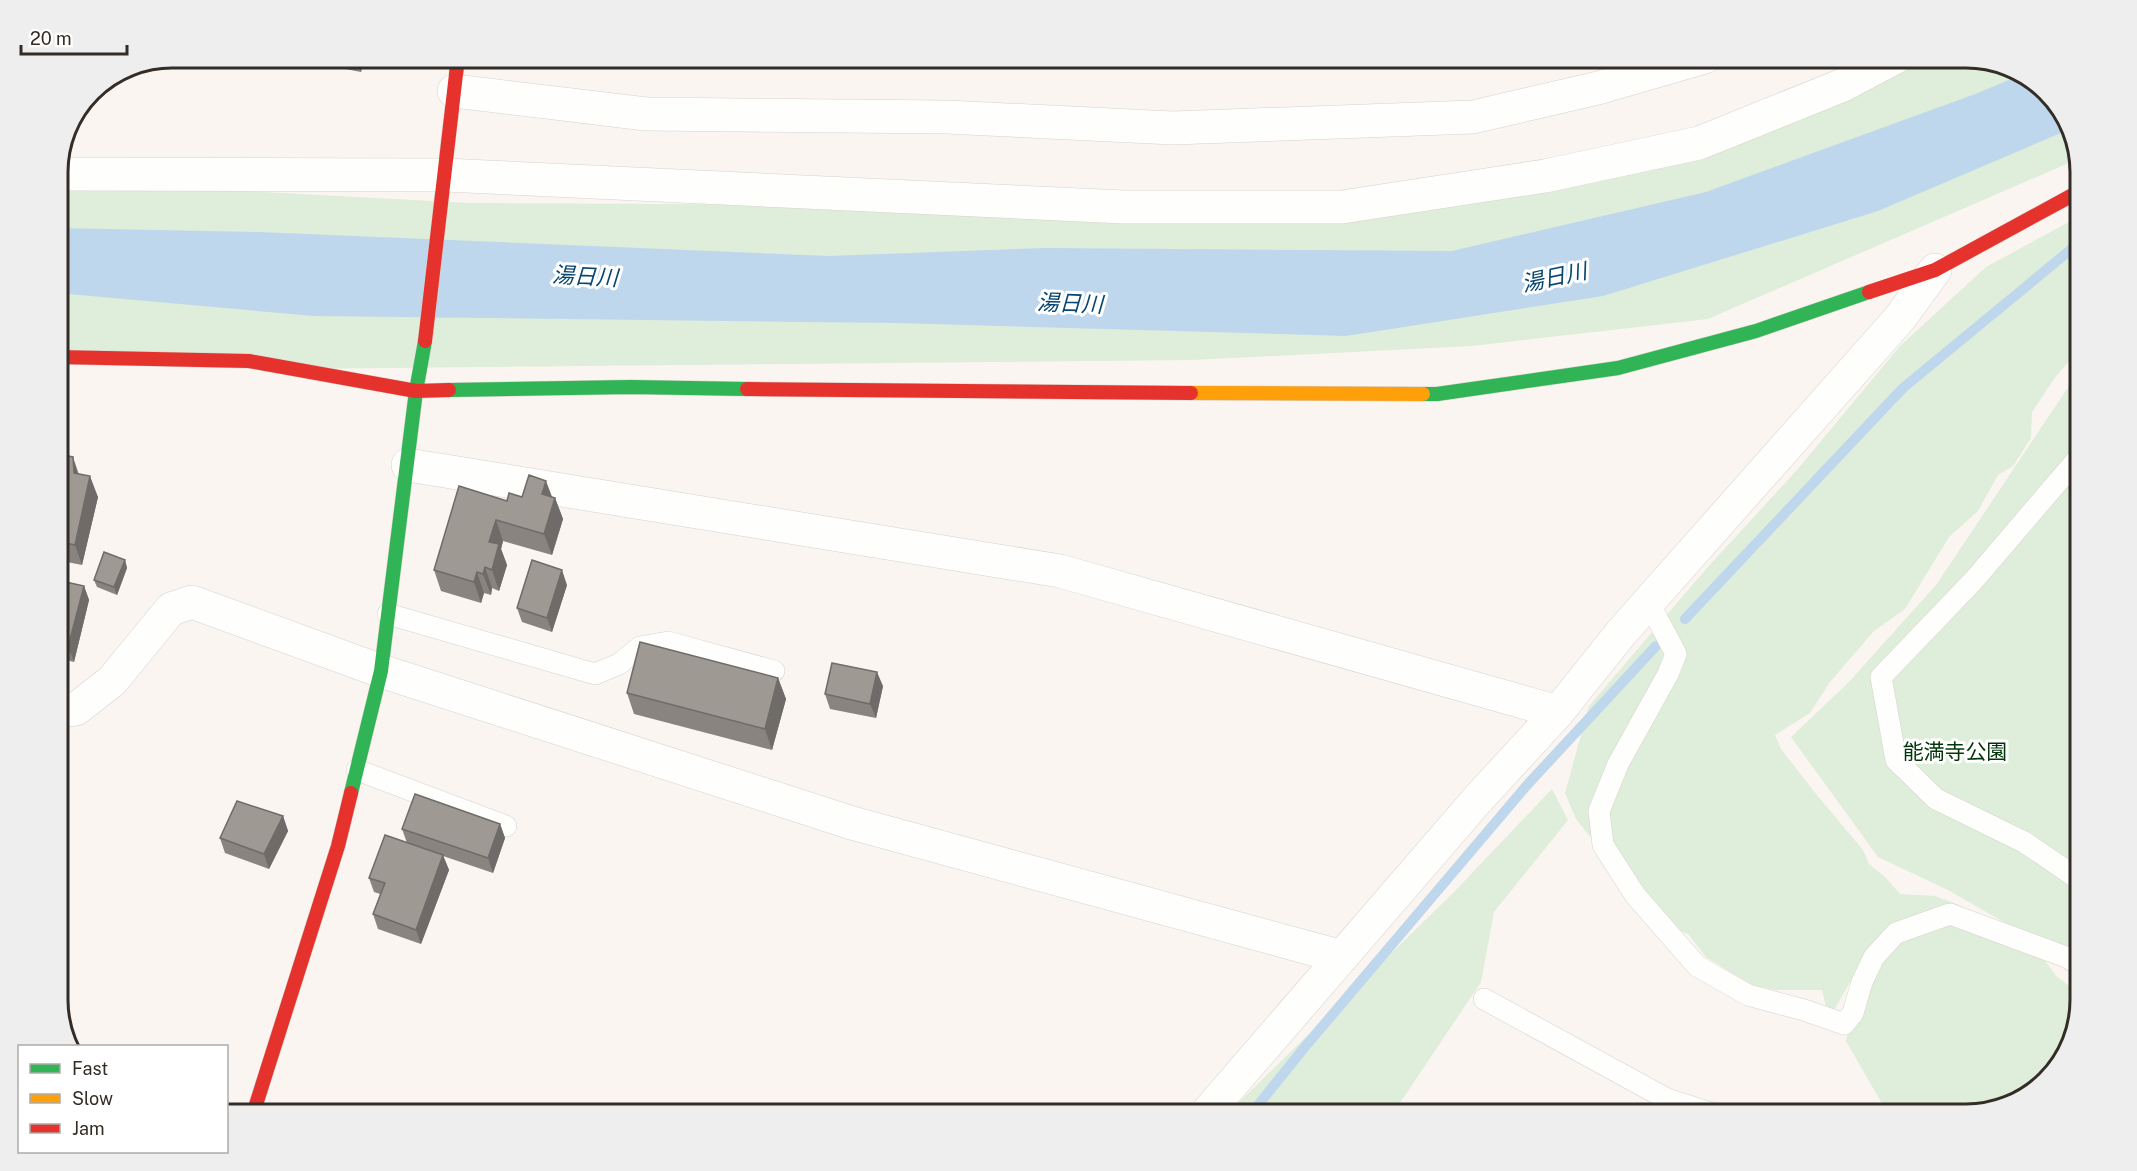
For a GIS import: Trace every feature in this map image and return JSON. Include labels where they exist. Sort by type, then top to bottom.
[{"type":"street","points":[[256,1103],[338,846],[381,670],[422,362],[457,68]]},
{"type":"street","points":[[454,92],[646,114],[947,117],[1173,128],[1473,117],[1598,88],[1667,68]]},
{"type":"street","points":[[68,174],[445,175],[1124,207],[1342,207],[1545,176],[1699,143],[1843,85],[1875,68]]},
{"type":"street","points":[[68,357],[249,361],[417,391],[630,387],[1043,393],[1437,393],[1618,368],[1756,331],[1935,270],[2069,197]]},
{"type":"street","points":[[1216,1103],[1478,800],[1558,712],[1613,642],[1900,318],[1935,270]]},
{"type":"street","points":[[408,465],[1060,571],[1558,712]]},
{"type":"street","points":[[68,710],[76,709],[112,681],[171,609],[192,602],[381,670],[852,823],[1342,957]]},
{"type":"lane","points":[[2069,468],[1974,580],[1881,677],[1896,760],[1936,799],[2024,843],[2070,873]]},
{"type":"lane","points":[[1649,603],[1676,654],[1668,674],[1618,764],[1599,811],[1603,845],[1635,895],[1697,966],[1748,995],[1804,1010],[1844,1024],[1853,1012],[1862,982],[1874,957],[1896,933],[1950,914],[2070,959]]},
{"type":"lane","points":[[388,614],[595,674],[619,664],[640,647],[668,642],[774,671]]},
{"type":"lane","points":[[357,770],[506,826]]},
{"type":"lane","points":[[1484,999],[1667,1099],[1680,1103]]},
{"type":"green space","points":[[1868,68],[1986,69],[2012,78],[2044,103],[2059,125],[2068,151],[2069,163],[1708,319],[1472,346],[1193,360],[295,369],[68,353],[68,182],[470,203],[1245,207],[1736,128]]},
{"type":"green space","points":[[2069,222],[2069,361],[2056,376],[2032,412],[2031,438],[2013,466],[1998,475],[1978,511],[1949,537],[1905,609],[1874,631],[1830,682],[1810,713],[1775,735],[1781,749],[1863,850],[1869,864],[1900,894],[1935,896],[1959,905],[2043,958],[2056,976],[2070,986],[2068,1020],[2059,1046],[2044,1068],[2012,1093],[1979,1103],[1882,1103],[1846,1041],[1862,982],[1854,975],[1829,1019],[1822,990],[1775,990],[1751,985],[1706,957],[1688,934],[1659,924],[1576,819],[1565,793],[1589,706],[1706,569],[1797,470],[1900,346],[1986,267]]},
{"type":"green space","name":"能満寺公園","points":[[2069,386],[2070,960],[1948,890],[1878,857],[1791,737],[1848,683],[1936,585]]},
{"type":"green space","points":[[1552,789],[1568,820],[1494,912],[1481,982],[1399,1103],[1238,1103],[1454,892]]},
{"type":"water","name":"湯日川","points":[[2013,78],[2044,103],[2062,133],[1878,211],[1603,296],[1346,336],[896,323],[314,316],[68,294],[68,228],[259,232],[829,256],[1046,248],[1452,251],[1706,192]]},
{"type":"building","points":[[68,456],[73,457],[74,473],[90,476],[75,545],[68,543]]},
{"type":"building","points":[[529,475],[546,481],[542,494],[555,498],[544,534],[496,520],[489,542],[499,544],[492,570],[485,567],[483,574],[477,572],[474,582],[434,570],[459,486],[507,501],[509,493],[522,497]]},
{"type":"building","points":[[104,552],[125,560],[114,587],[94,580]]},
{"type":"building","points":[[532,560],[562,570],[547,618],[517,608]]},
{"type":"building","points":[[68,582],[84,586],[68,647]]},
{"type":"building","points":[[640,642],[778,678],[765,729],[627,693]]},
{"type":"building","points":[[832,663],[877,672],[870,704],[825,694]]},
{"type":"building","points":[[415,794],[500,824],[488,858],[402,829]]},
{"type":"building","points":[[237,801],[283,816],[264,854],[220,838]]},
{"type":"building","points":[[385,835],[443,855],[416,930],[373,914],[385,883],[369,878]]},
{"type":"waterway","points":[[1685,619],[1903,388],[2069,251]]},
{"type":"waterway","points":[[1260,1103],[1528,784],[1656,646]]},
{"type":"traffic: fast","points":[[1423,394],[1437,394],[1618,368],[1756,331],[1869,292]]},
{"type":"traffic: fast","points":[[351,793],[381,671],[416,391],[425,341]]},
{"type":"traffic: fast","points":[[449,390],[630,387],[747,389]]},
{"type":"traffic: slow","points":[[1191,393],[1423,394]]},
{"type":"traffic: jam","points":[[425,341],[457,68]]},
{"type":"traffic: jam","points":[[1869,292],[1935,270],[2069,197]]},
{"type":"traffic: jam","points":[[68,357],[249,361],[416,391],[449,390]]},
{"type":"traffic: jam","points":[[747,389],[1191,393]]},
{"type":"traffic: jam","points":[[256,1103],[338,846],[351,793]]}]
